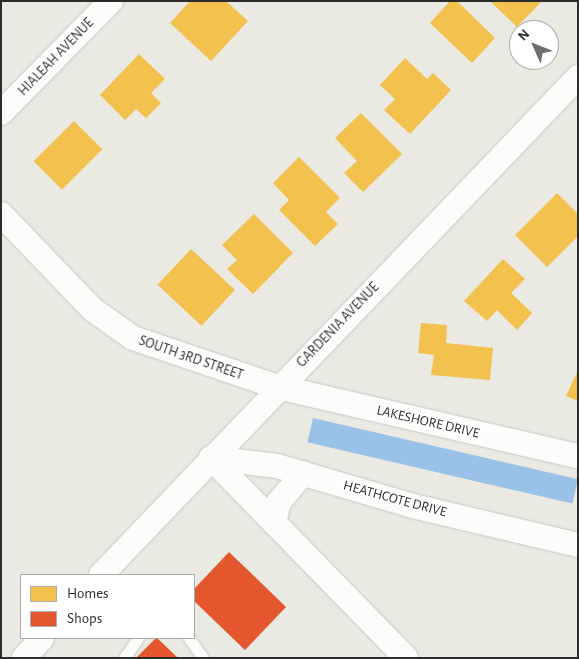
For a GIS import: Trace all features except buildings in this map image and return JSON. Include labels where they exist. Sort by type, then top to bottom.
[{"type":"street","name":"HIALEAH AVENUE","points":[[1,113],[111,1]]},
{"type":"street","name":"GARDENIA AVENUE","points":[[110,572],[211,458],[278,387],[578,77]]},
{"type":"street","name":"SOUTH 3RD STREET","points":[[1,214],[92,309],[133,338],[278,387]]},
{"type":"street","name":"LAKESHORE DRIVE","points":[[278,387],[578,456]]},
{"type":"street","name":"HEATHCOTE DRIVE","points":[[211,458],[302,474],[413,506],[578,545]]},
{"type":"street","points":[[211,458],[406,658]]},
{"type":"street","points":[[274,522],[279,502],[302,474]]},
{"type":"street","points":[[24,658],[41,639]]},
{"type":"lane","points":[[124,658],[137,639]]},
{"type":"lane","points":[[191,639],[203,658]]},
{"type":"water","points":[[313,418],[578,479],[572,504],[307,442]]}]
